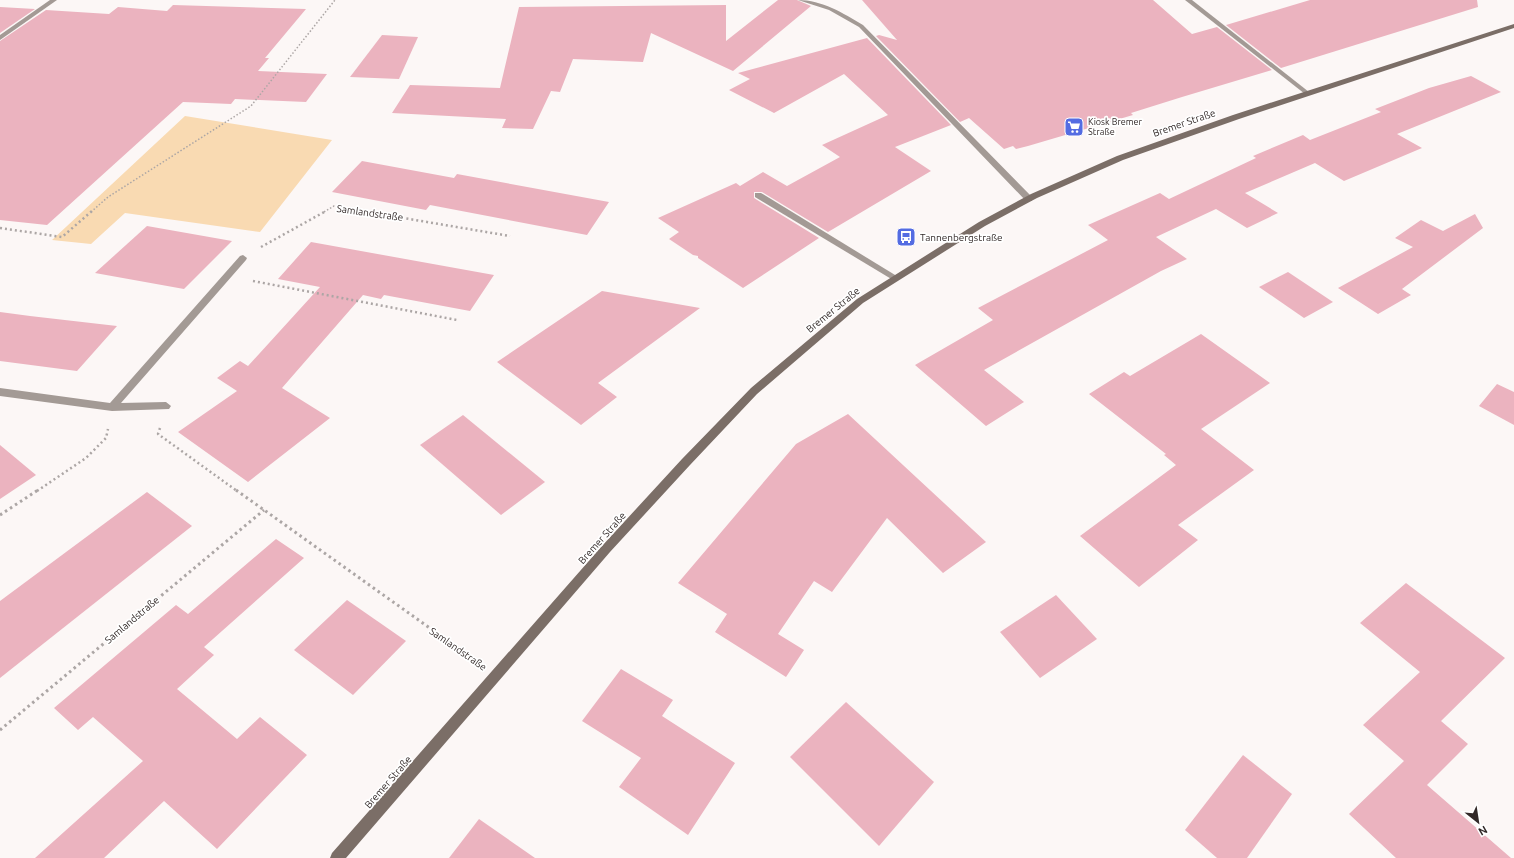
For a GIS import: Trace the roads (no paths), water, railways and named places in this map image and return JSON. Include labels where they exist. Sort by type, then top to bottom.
[{"type":"main road","name":"Bremer Straße","points":[[337,858],[611,543],[754,391],[860,301],[982,224],[1029,199],[1120,158],[1181,135],[1514,26]]},
{"type":"street","points":[[0,38],[54,0]]},
{"type":"street","points":[[801,0],[831,9],[861,26],[1029,199]]},
{"type":"street","points":[[1188,0],[1307,93]]},
{"type":"street","points":[[758,195],[896,278]]},
{"type":"street","points":[[112,407],[243,258]]},
{"type":"street","points":[[0,392],[112,407],[166,406]]},
{"type":"place","name":"Kiosk Bremer Straße","points":[[1074,127]]},
{"type":"place","name":"Tannenbergstraße","points":[[906,237]]}]
